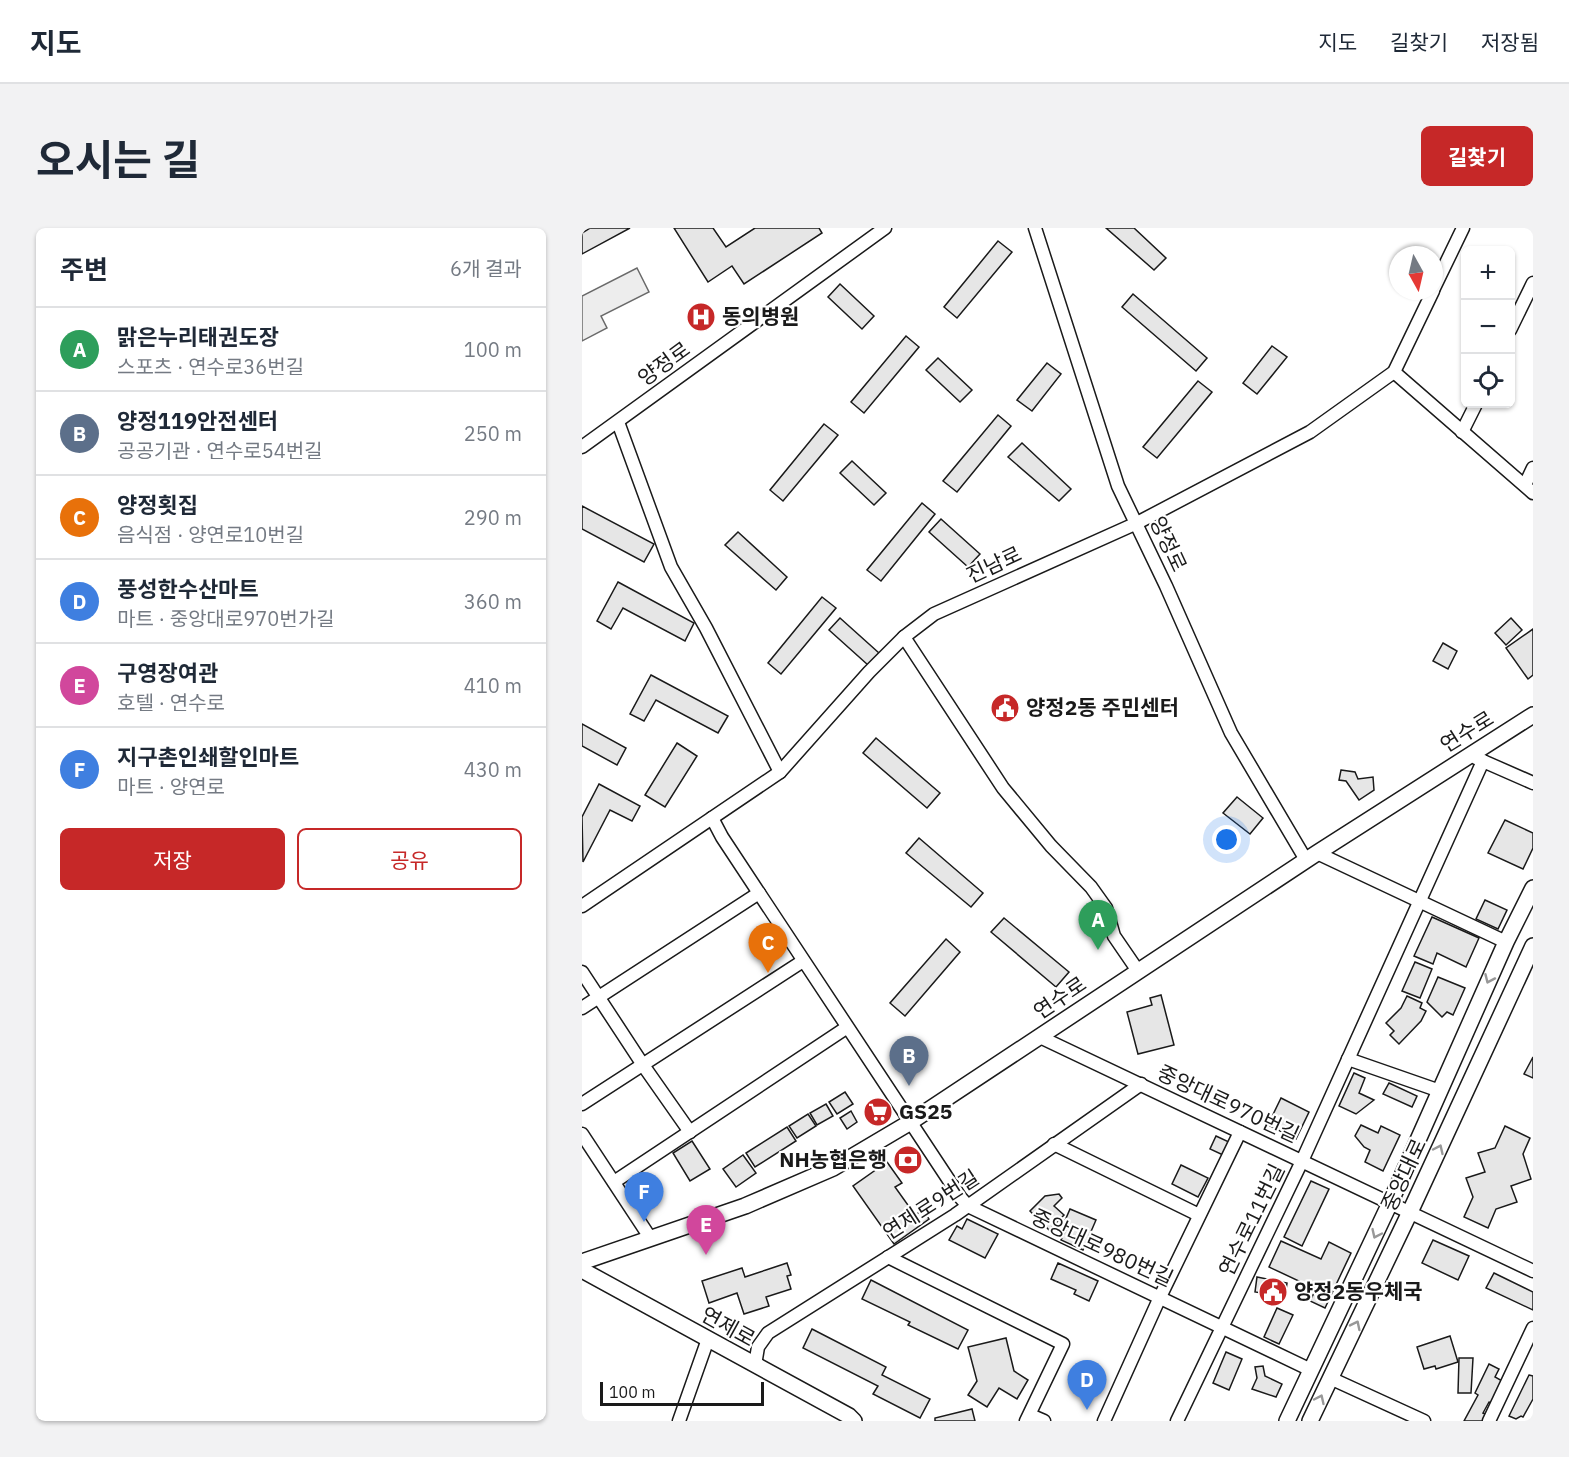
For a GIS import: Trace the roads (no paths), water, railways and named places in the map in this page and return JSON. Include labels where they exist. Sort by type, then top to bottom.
[{"type":"main road","name":"연수로","points":[[582,1262],[745,1206],[833,1168],[909,1123],[1312,856],[1476,758],[1533,715]]},
{"type":"main road","name":"중앙대로","points":[[1310,1421],[1400,1208],[1440,1091],[1506,942],[1533,888]]},
{"type":"main road","name":"중앙대로","points":[[1287,1421],[1311,1370],[1400,1208],[1533,946]]},
{"type":"main road","name":"연제로","points":[[582,1270],[849,1416],[854,1421]]},
{"type":"street","name":"양정로","points":[[582,447],[885,228]]},
{"type":"street","name":"양정로","points":[[1035,228],[1118,486],[1137,522],[1231,733],[1312,856]]},
{"type":"street","name":"진남로","points":[[1443,269],[1463,228]]},
{"type":"street","points":[[1515,320],[1533,283]]},
{"type":"street","name":"진남로","points":[[582,906],[780,772],[869,672],[904,637],[934,614],[1137,522],[1310,432],[1394,372],[1428,300]]},
{"type":"street","points":[[1394,372],[1529,489],[1533,468]]},
{"type":"street","points":[[1462,432],[1474,408]]},
{"type":"street","points":[[618,422],[671,567],[706,628],[780,772]]},
{"type":"street","points":[[904,637],[1003,788],[1052,846],[1091,887],[1106,908],[1114,936],[1138,971]]},
{"type":"street","points":[[1476,758],[1533,783]]},
{"type":"street","name":"연수로11번길","points":[[1177,1421],[1302,1161],[1419,902],[1476,758]]},
{"type":"street","name":"중앙대로980번길","points":[[712,818],[846,1028],[968,1206],[1311,1370]]},
{"type":"street","points":[[1312,856],[1506,942]]},
{"type":"street","points":[[582,1008],[759,893]]},
{"type":"street","points":[[582,1104],[803,961]]},
{"type":"street","points":[[582,972],[690,1131]]},
{"type":"street","points":[[614,1182],[846,1028]]},
{"type":"street","name":"중앙대로970번길","points":[[1040,1037],[1533,1271]]},
{"type":"street","points":[[1348,1059],[1440,1091]]},
{"type":"street","name":"연제로9번길","points":[[755,1365],[758,1347],[768,1333],[968,1206],[1141,1084]]},
{"type":"street","points":[[1104,1421],[1160,1297],[1240,1132]]},
{"type":"street","points":[[582,1134],[651,1239]]},
{"type":"street","points":[[1054,1144],[1199,1215]]},
{"type":"street","points":[[888,1257],[1063,1344],[1028,1418],[1044,1421]]},
{"type":"street","points":[[1489,1421],[1533,1328]]},
{"type":"street","points":[[679,1421],[708,1339]]},
{"type":"street","points":[[1330,1378],[1424,1421]]},
{"type":"place","name":"동의병원","points":[[701,317]]},
{"type":"place","name":"양정2동 주민센터","points":[[1005,708]]},
{"type":"place","name":"맑은누리태권도장","points":[[1098,950]]},
{"type":"place","name":"양정횟집","points":[[768,973]]},
{"type":"place","name":"양정119안전센터","points":[[909,1086]]},
{"type":"place","name":"GS25","points":[[878,1112]]},
{"type":"place","name":"NH농협은행","points":[[908,1160]]},
{"type":"place","name":"지구촌인쇄할인마트","points":[[644,1222]]},
{"type":"place","name":"구영장여관","points":[[706,1255]]},
{"type":"place","name":"양정2동우체국","points":[[1273,1292]]},
{"type":"place","name":"풍성한수산마트","points":[[1087,1410]]}]
